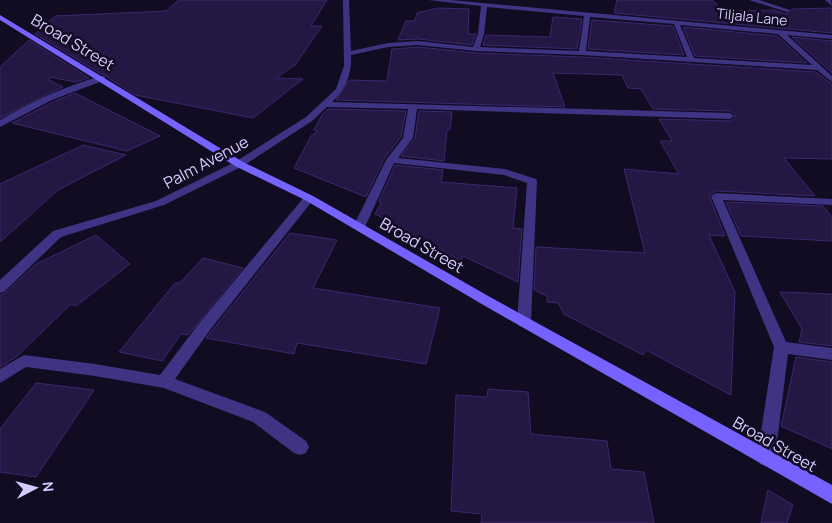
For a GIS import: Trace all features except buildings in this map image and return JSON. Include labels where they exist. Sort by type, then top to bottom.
[{"type":"street","name":"Palm Avenue","points":[[0,288],[57,234],[160,203],[239,164],[309,119],[340,90],[348,66],[346,0]]},
{"type":"street","name":"Tiljala Lane","points":[[431,0],[832,37]]},
{"type":"street","points":[[752,0],[787,10]]},
{"type":"street","points":[[828,0],[832,4]]},
{"type":"street","points":[[476,49],[481,34],[484,5]]},
{"type":"street","points":[[582,53],[587,15]]},
{"type":"street","name":"Broad Street","points":[[0,17],[239,164],[309,198],[524,322],[832,495]]},
{"type":"street","points":[[676,22],[691,59]]},
{"type":"street","points":[[780,32],[832,80]]},
{"type":"street","points":[[348,54],[418,42],[476,49],[691,59],[819,68]]},
{"type":"street","points":[[0,124],[59,92],[102,78]]},
{"type":"street","points":[[325,104],[730,116]]},
{"type":"street","points":[[359,227],[391,160],[408,138],[413,106]]},
{"type":"street","points":[[391,160],[504,172],[532,181],[524,322]]},
{"type":"street","points":[[766,458],[781,347],[716,196],[832,202]]},
{"type":"street","points":[[164,382],[205,326],[309,198]]},
{"type":"street","points":[[781,347],[832,354]]},
{"type":"street","points":[[0,377],[24,361],[95,370],[164,382],[259,417],[300,447]]}]
